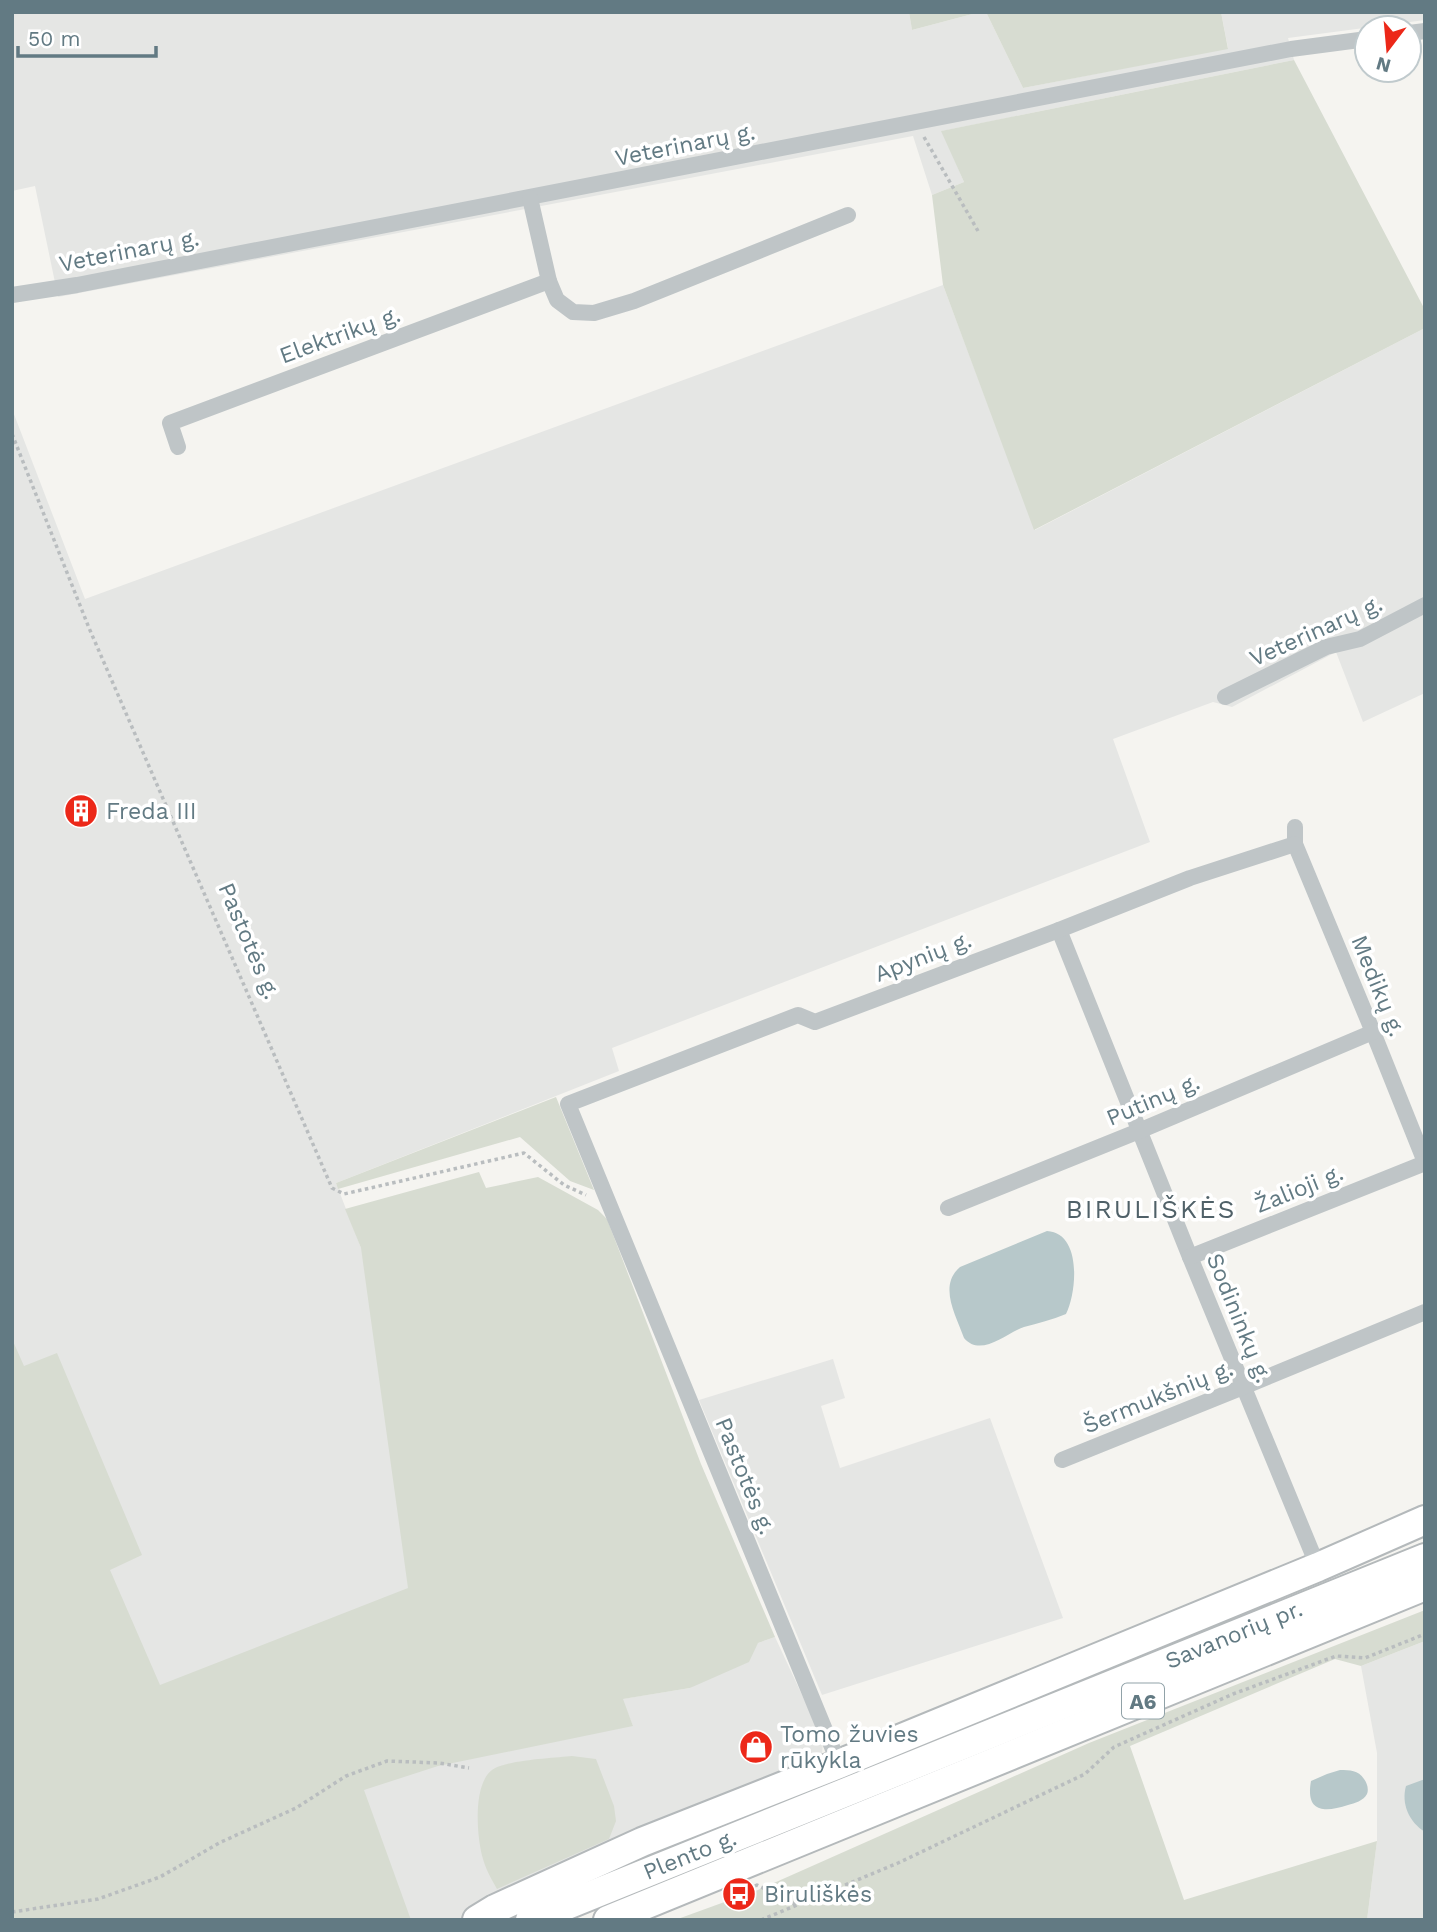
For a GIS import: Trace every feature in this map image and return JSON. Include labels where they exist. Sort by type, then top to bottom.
[{"type":"highway","points":[[477,1920],[495,1909],[642,1842],[839,1764],[1318,1567],[1425,1520]]},
{"type":"highway","name":"Savanorių pr.","points":[[850,1790],[1425,1558]]},
{"type":"highway","name":"Savanorių pr.","points":[[861,1817],[1425,1586]]},
{"type":"highway","name":"Plento g.","points":[[530,1920],[850,1790]]},
{"type":"highway","name":"Plento g.","points":[[608,1920],[861,1817]]},
{"type":"street","name":"Veterinarų g.","points":[[12,295],[77,285],[530,198],[1291,49],[1353,41]]},
{"type":"street","points":[[530,198],[556,300],[573,312],[594,313],[634,301],[848,215]]},
{"type":"street","name":"Elektrikų g.","points":[[178,447],[170,423],[549,281]]},
{"type":"street","name":"Veterinarų g.","points":[[1225,697],[1325,647],[1360,639],[1425,606]]},
{"type":"street","name":"Medikų g.","points":[[1295,827],[1295,844],[1425,1162]]},
{"type":"street","name":"Apynių g.","points":[[568,1104],[799,1015],[815,1022],[1190,878],[1295,844]]},
{"type":"street","name":"Sodininkų g.","points":[[1059,930],[1190,1258],[1318,1567]]},
{"type":"street","name":"Putinų g.","points":[[948,1208],[1139,1132],[1373,1032]]},
{"type":"street","name":"Pastotės g.","points":[[568,1104],[839,1764]]},
{"type":"street","name":"Žalioji g.","points":[[1190,1258],[1425,1162]]},
{"type":"street","name":"Šermukšnių g.","points":[[1062,1460],[1425,1312]]},
{"type":"path","points":[[916,123],[978,231]]},
{"type":"path","name":"Pastotės g.","points":[[12,434],[89,628],[332,1188],[345,1194],[524,1153],[564,1185],[610,1205]]},
{"type":"path","points":[[761,1920],[898,1863],[1085,1774],[1114,1747],[1233,1694],[1336,1656],[1365,1658],[1425,1634]]},
{"type":"path","points":[[12,1912],[98,1899],[160,1877],[219,1843],[296,1808],[346,1776],[387,1761],[439,1763],[469,1768]]},
{"type":"path","points":[[747,1889],[757,1885],[797,1905]]},
{"type":"shaded area","points":[[12,12],[909,12],[912,30],[986,12],[1023,88],[1228,48],[1221,12],[1425,12],[1423,20],[1423,14],[1353,14],[1353,29],[1288,38],[1294,60],[942,131],[964,182],[932,195],[913,136],[58,297],[35,186],[12,191]]},
{"type":"shaded area","points":[[909,12],[980,12],[912,30]]},
{"type":"shaded area","points":[[986,12],[1221,12],[1228,49],[1023,88]]},
{"type":"shaded area","points":[[1294,60],[1425,310],[1425,328],[1034,530],[943,285],[932,195],[964,182],[941,131]]},
{"type":"shaded area","points":[[943,285],[1035,530],[1425,328],[1425,693],[1363,722],[1336,652],[1232,707],[1213,702],[1113,739],[1150,842],[612,1048],[619,1071],[336,1183],[361,1248],[633,1726],[622,1699],[690,1688],[758,1643],[775,1637],[823,1740],[822,1754],[810,1768],[457,1920],[12,1920],[12,409],[85,599]]},
{"type":"shaded area","points":[[556,1097],[594,1190],[570,1181],[520,1137],[338,1189],[336,1183]]},
{"type":"shaded area","points":[[479,1172],[486,1188],[538,1177],[598,1210],[607,1219],[701,1464],[775,1637],[758,1643],[749,1662],[690,1688],[623,1699],[633,1726],[438,1766],[364,1790],[411,1920],[12,1920],[12,1339],[24,1366],[57,1353],[142,1555],[110,1570],[160,1685],[408,1588],[361,1248],[345,1209]]},
{"type":"shaded area","points":[[1047,1231],[1058,1234],[1066,1242],[1074,1265],[1073,1292],[1066,1314],[1024,1327],[986,1345],[971,1344],[964,1338],[953,1310],[949,1292],[954,1275],[960,1267]]},
{"type":"shaded area","points":[[833,1359],[845,1398],[821,1406],[840,1468],[990,1418],[1063,1618],[822,1695],[699,1400]]},
{"type":"shaded area","points":[[1425,1610],[1425,1641],[1361,1666],[1335,1659],[1130,1746],[1184,1900],[1377,1841],[1367,1920],[675,1920],[730,1900],[733,1907],[750,1899],[749,1894],[1089,1743]]},
{"type":"shaded area","points":[[1425,1641],[1425,1920],[1367,1920],[1377,1841],[1377,1753],[1361,1666]]},
{"type":"shaded area","points":[[572,1756],[596,1759],[614,1806],[616,1821],[609,1839],[497,1889],[484,1863],[479,1839],[479,1799],[486,1777],[492,1770],[507,1764]]},
{"type":"shaded area","points":[[1340,1770],[1354,1771],[1362,1776],[1367,1786],[1367,1794],[1361,1800],[1332,1809],[1314,1805],[1310,1792],[1311,1781]]},
{"type":"shaded area","points":[[1425,1779],[1425,1832],[1411,1818],[1405,1793],[1406,1786]]},
{"type":"place","name":"Freda III","points":[[81,811]]},
{"type":"place","name":"Tomo žuvies rūkykla","points":[[756,1747]]},
{"type":"place","name":"Biruliškės","points":[[739,1894]]},
{"type":"district","name":"BIRULIŠKĖS","points":[[1151,1209]]}]
